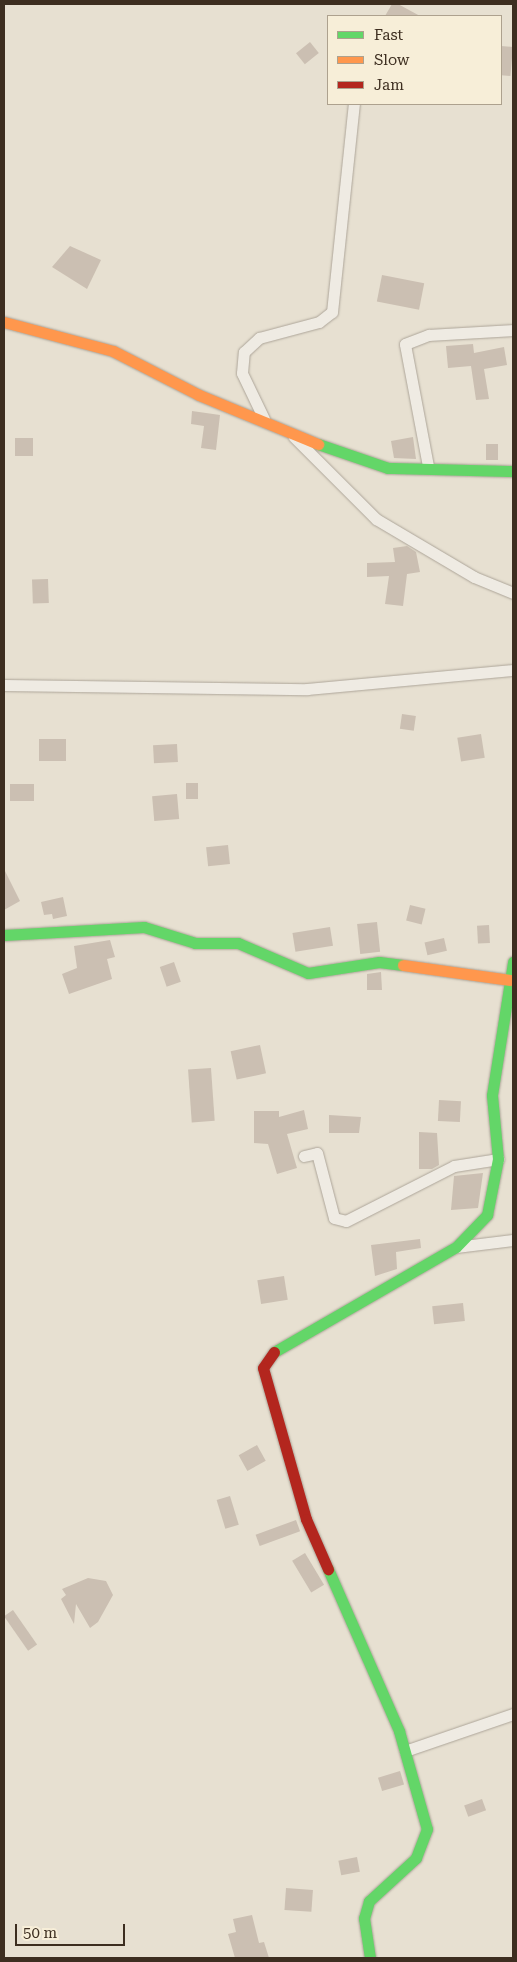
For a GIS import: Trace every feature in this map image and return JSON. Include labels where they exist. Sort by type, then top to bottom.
[{"type":"street","points":[[264,419],[242,373],[244,352],[259,338],[319,322],[332,312],[354,105]]},
{"type":"street","points":[[4,322],[113,351],[199,395],[264,419],[329,449],[388,468],[428,466],[513,471]]},
{"type":"street","points":[[428,466],[405,344],[428,335],[513,330]]},
{"type":"street","points":[[287,429],[376,519],[474,577],[513,593]]},
{"type":"street","points":[[4,684],[307,689],[513,670]]},
{"type":"street","points":[[4,935],[144,927],[195,943],[238,943],[308,973],[379,962],[510,980]]},
{"type":"street","points":[[370,1958],[364,1918],[369,1901],[416,1858],[427,1829],[405,1751],[306,1519],[263,1368],[276,1349],[456,1247],[487,1215],[498,1159],[492,1096],[513,962]]},
{"type":"street","points":[[304,1156],[317,1153],[334,1218],[346,1221],[454,1166],[498,1159]]},
{"type":"street","points":[[456,1247],[513,1240]]},
{"type":"street","points":[[405,1751],[513,1714]]},
{"type":"building","points":[[392,4],[398,4],[418,15],[386,15]]},
{"type":"building","points":[[310,42],[319,53],[305,64],[296,53]]},
{"type":"building","points":[[502,46],[513,47],[510,76],[502,75]]},
{"type":"building","points":[[70,246],[101,260],[87,289],[52,267]]},
{"type":"building","points":[[382,275],[424,283],[419,310],[377,302]]},
{"type":"building","points":[[473,344],[474,353],[504,347],[507,365],[484,369],[489,399],[476,400],[471,366],[448,368],[446,346]]},
{"type":"building","points":[[192,411],[220,415],[216,450],[201,448],[204,426],[191,424]]},
{"type":"building","points":[[413,437],[416,459],[394,458],[391,441]]},
{"type":"building","points":[[15,438],[33,438],[33,456],[15,456]]},
{"type":"building","points":[[486,444],[498,444],[498,460],[486,460]]},
{"type":"building","points":[[407,546],[416,552],[420,572],[407,574],[403,606],[385,604],[389,576],[367,577],[367,563],[395,562],[393,548]]},
{"type":"building","points":[[48,579],[49,603],[33,604],[32,580]]},
{"type":"building","points":[[402,714],[416,716],[414,731],[400,729]]},
{"type":"building","points":[[481,734],[485,758],[461,761],[457,738]]},
{"type":"building","points":[[39,739],[66,739],[66,761],[39,761]]},
{"type":"building","points":[[177,744],[178,762],[154,763],[153,745]]},
{"type":"building","points":[[186,783],[198,783],[198,799],[186,799]]},
{"type":"building","points":[[10,784],[34,784],[34,801],[10,801]]},
{"type":"building","points":[[177,794],[179,819],[154,821],[152,796]]},
{"type":"building","points":[[228,845],[230,864],[208,866],[206,847]]},
{"type":"building","points":[[4,869],[20,901],[4,910]]},
{"type":"building","points":[[63,897],[67,916],[53,919],[52,914],[44,915],[41,902]]},
{"type":"building","points":[[410,905],[426,909],[422,924],[406,921]]},
{"type":"building","points":[[377,922],[380,952],[360,954],[357,924]]},
{"type":"building","points":[[489,925],[490,943],[478,944],[477,926]]},
{"type":"building","points":[[330,927],[333,946],[295,952],[292,933]]},
{"type":"building","points":[[444,938],[447,951],[427,955],[425,942]]},
{"type":"building","points":[[110,940],[115,957],[107,959],[112,979],[69,994],[62,974],[77,968],[74,946]]},
{"type":"building","points":[[174,962],[181,982],[167,987],[160,967]]},
{"type":"building","points":[[381,972],[382,990],[367,990],[367,974]]},
{"type":"building","points":[[260,1045],[266,1073],[237,1080],[231,1051]]},
{"type":"building","points":[[211,1068],[215,1121],[192,1122],[188,1070]]},
{"type":"building","points":[[439,1100],[461,1101],[460,1122],[438,1121]]},
{"type":"building","points":[[304,1110],[308,1129],[287,1134],[297,1168],[277,1174],[268,1144],[254,1143],[254,1111],[279,1111],[279,1117]]},
{"type":"building","points":[[329,1115],[361,1117],[359,1133],[329,1133]]},
{"type":"building","points":[[419,1132],[437,1133],[439,1165],[432,1169],[419,1169]]},
{"type":"building","points":[[483,1173],[478,1208],[451,1210],[454,1176]]},
{"type":"building","points":[[420,1239],[421,1248],[396,1252],[397,1269],[375,1276],[371,1245]]},
{"type":"building","points":[[284,1276],[288,1300],[261,1304],[257,1280]]},
{"type":"building","points":[[463,1303],[465,1321],[434,1324],[432,1306]]},
{"type":"building","points":[[257,1445],[266,1461],[247,1471],[239,1455]]},
{"type":"building","points":[[230,1496],[239,1525],[225,1529],[217,1500]]},
{"type":"building","points":[[296,1520],[300,1531],[260,1546],[256,1535]]},
{"type":"building","points":[[305,1553],[324,1585],[311,1592],[292,1561]]},
{"type":"building","points":[[88,1578],[106,1581],[113,1595],[98,1622],[90,1628],[76,1604],[74,1624],[61,1599],[66,1595],[62,1589]]},
{"type":"building","points":[[13,1610],[37,1644],[28,1651],[4,1616]]},
{"type":"building","points":[[400,1771],[404,1784],[382,1791],[378,1778]]},
{"type":"building","points":[[482,1799],[486,1810],[468,1817],[464,1805]]},
{"type":"building","points":[[357,1857],[360,1872],[341,1875],[338,1861]]},
{"type":"building","points":[[286,1888],[313,1890],[311,1912],[284,1910]]},
{"type":"building","points":[[252,1915],[259,1943],[264,1942],[269,1958],[235,1958],[228,1934],[236,1932],[233,1919]]},
{"type":"traffic: fast","points":[[318,444],[388,468],[513,471]]},
{"type":"traffic: fast","points":[[4,935],[144,927],[195,943],[238,943],[308,973],[379,962],[403,965]]},
{"type":"traffic: fast","points":[[274,1352],[456,1247],[487,1215],[498,1159],[492,1095],[513,962]]},
{"type":"traffic: fast","points":[[328,1569],[399,1731],[427,1829],[416,1858],[369,1901],[364,1918],[370,1958]]},
{"type":"traffic: slow","points":[[4,322],[113,351],[199,395],[318,444]]},
{"type":"traffic: slow","points":[[403,965],[510,980]]},
{"type":"traffic: jam","points":[[274,1352],[263,1368],[306,1519],[328,1569]]}]
